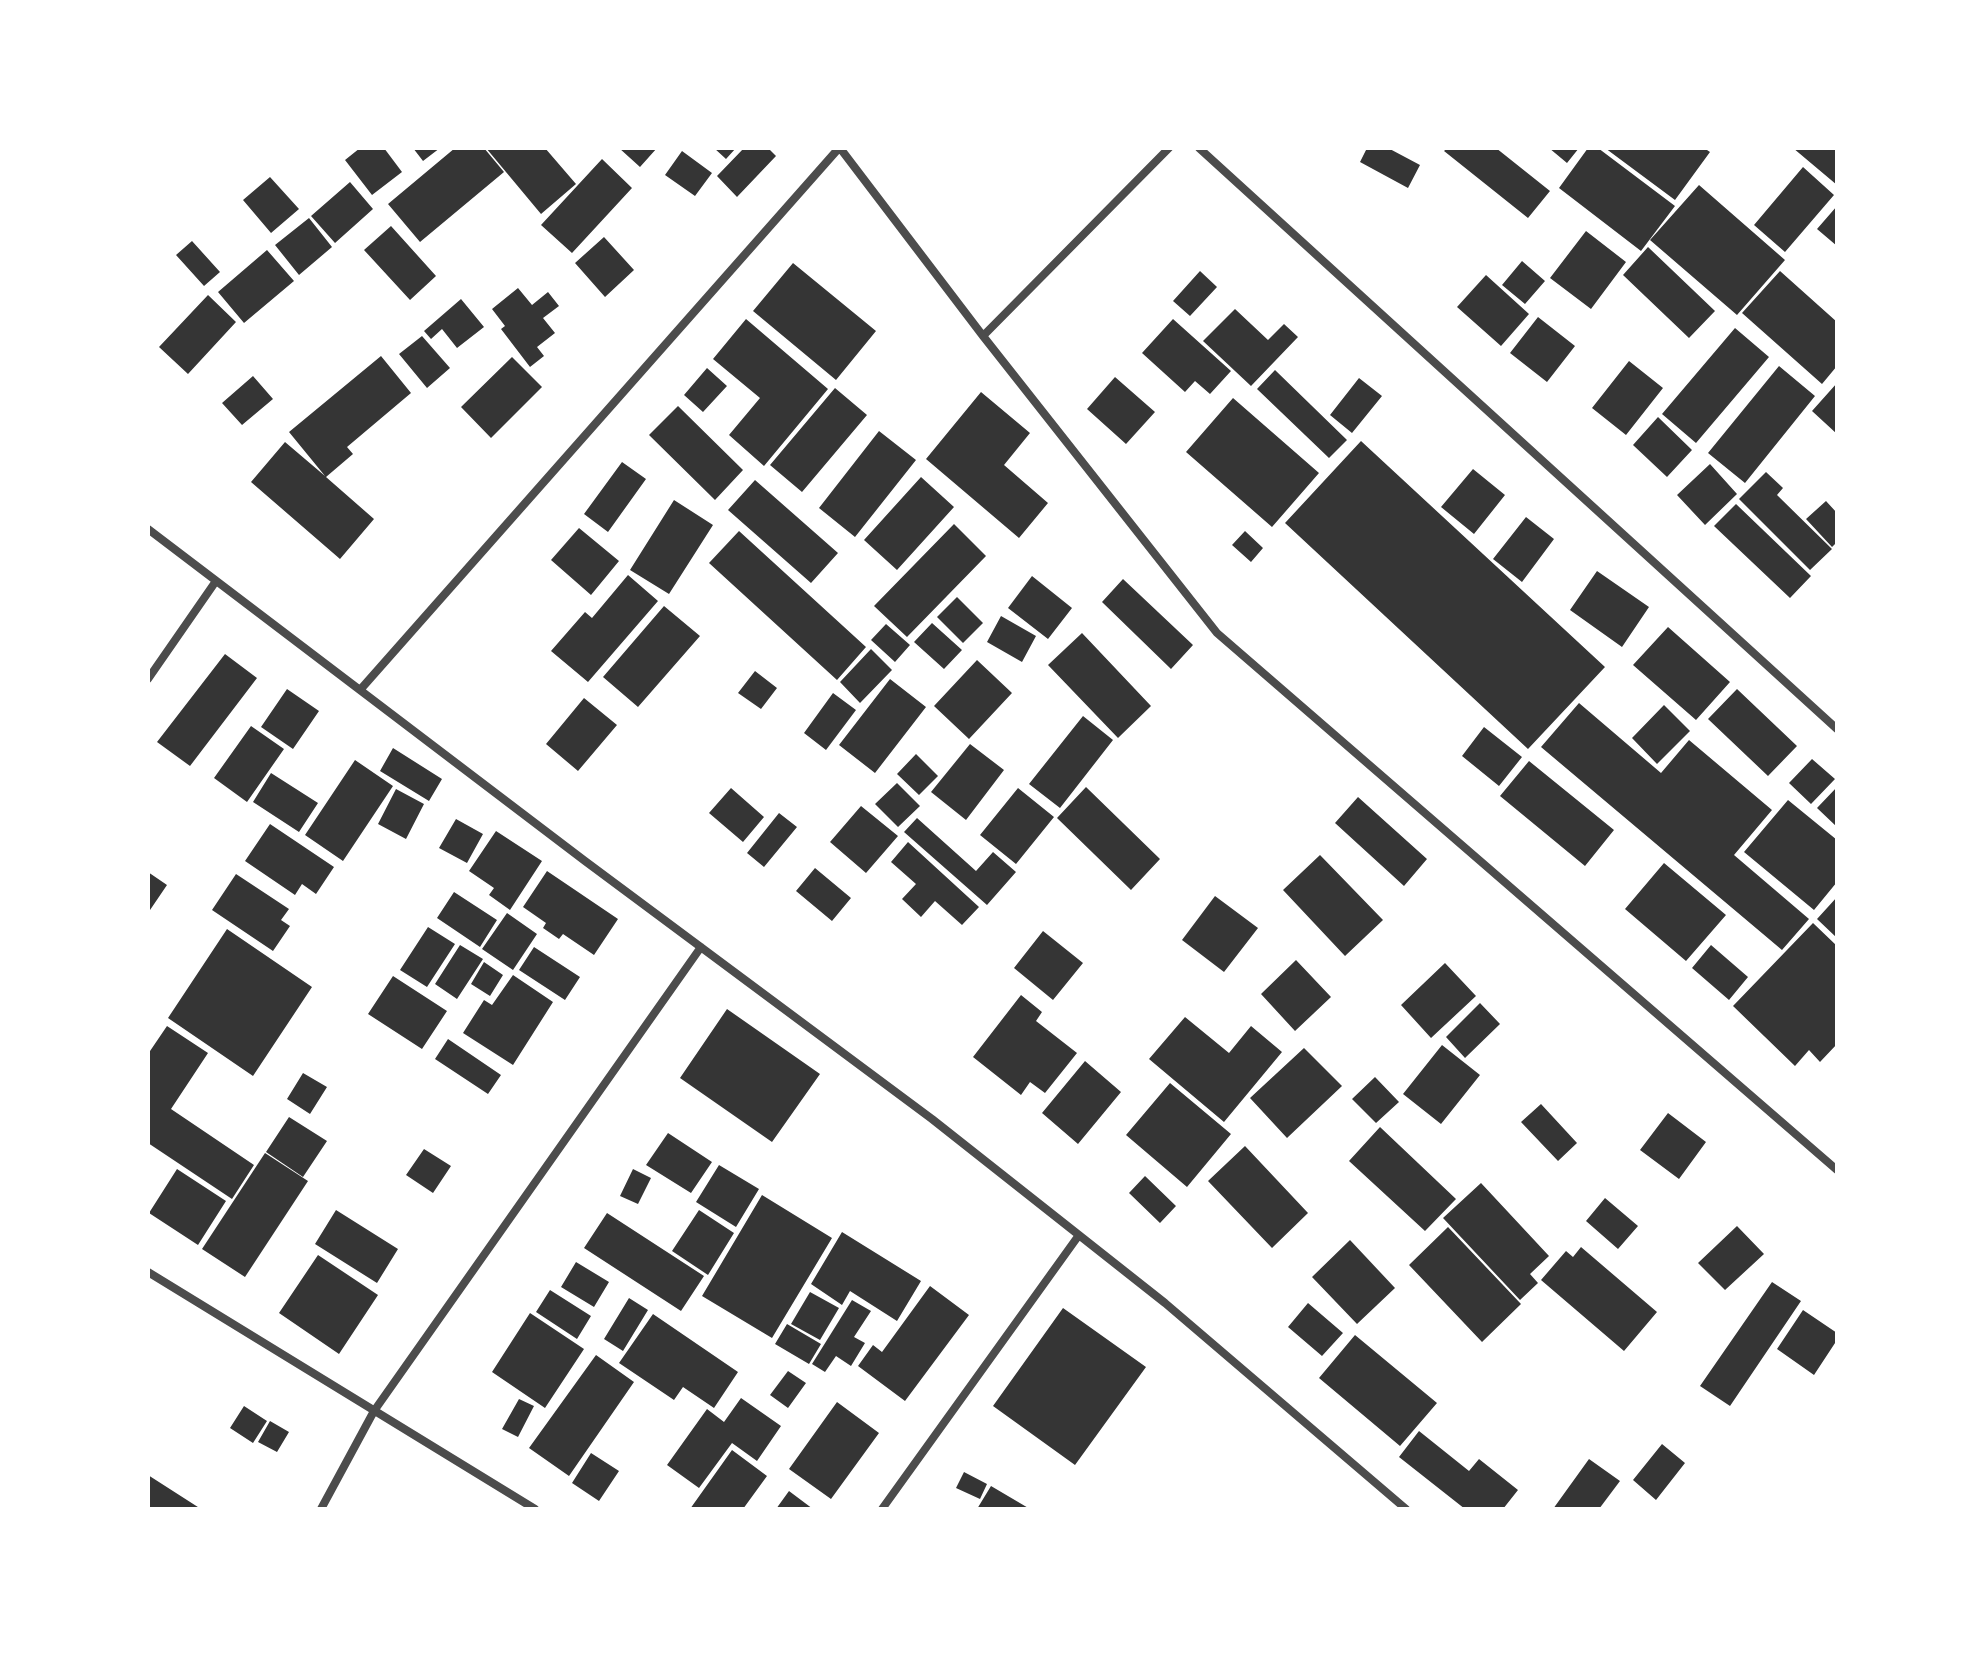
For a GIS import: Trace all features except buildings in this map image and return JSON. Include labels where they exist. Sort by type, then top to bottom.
[{"type":"street","points":[[360,690],[839,148],[1217,633],[1837,1170]]},
{"type":"street","points":[[983,336],[1169,148]]},
{"type":"street","points":[[1199,148],[1837,729]]},
{"type":"street","points":[[148,529],[585,861],[932,1119],[1165,1303],[1406,1509]]},
{"type":"street","points":[[148,679],[216,581]]},
{"type":"street","points":[[321,1509],[374,1411],[701,947]]},
{"type":"street","points":[[882,1509],[1079,1235]]},
{"type":"street","points":[[148,1272],[535,1509]]}]
